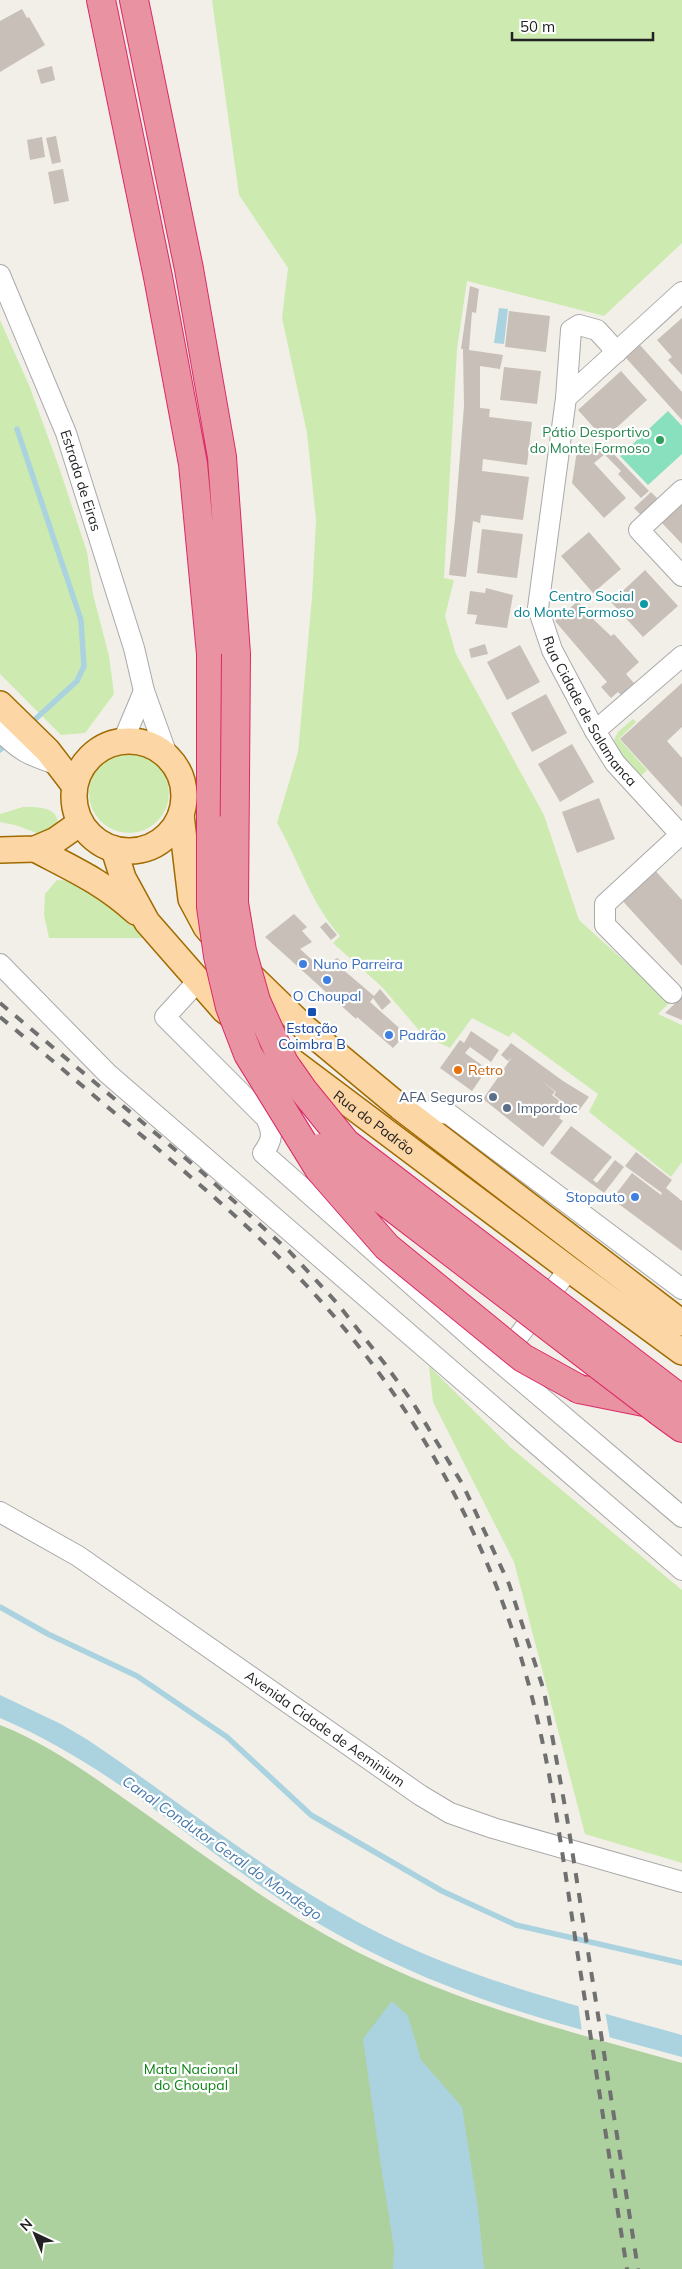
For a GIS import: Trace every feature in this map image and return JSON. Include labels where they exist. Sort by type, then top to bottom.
[{"type":"highway","points":[[101,0],[158,278],[193,464],[223,654],[211,907],[218,956],[230,1007],[248,1054],[281,1104],[319,1169],[387,1247],[523,1358],[579,1388],[682,1410]]},
{"type":"highway","points":[[134,0],[189,269],[222,457],[223,654],[234,903],[242,951],[256,1001],[284,1062],[303,1090],[346,1143],[682,1400]]},
{"type":"highway","points":[[281,1104],[332,1160],[682,1428]]},
{"type":"main road","points":[[0,704],[74,785]]},
{"type":"main road","points":[[123,741],[139,741],[154,746],[167,755],[177,768],[184,783],[185,799],[181,815],[173,830],[162,842],[146,849],[130,852],[108,847],[90,836],[80,823],[74,810],[74,785],[87,760],[108,745],[123,741]]},
{"type":"main road","points":[[43,753],[87,760]]},
{"type":"main road","name":"Rua do Padrão","points":[[181,815],[191,899],[206,928],[253,980],[400,1107],[682,1323]]},
{"type":"main road","points":[[44,854],[56,840],[80,823]]},
{"type":"main road","points":[[0,850],[44,854],[108,847]]},
{"type":"main road","name":"Rua do Padrão","points":[[108,847],[147,922],[224,1010],[569,1270],[682,1352]]},
{"type":"main road","points":[[44,854],[87,875],[111,890],[147,922]]},
{"type":"street","name":"Estrada de Eiras","points":[[0,275],[41,368],[66,433],[134,648],[144,691],[167,755]]},
{"type":"street","points":[[566,398],[682,292]]},
{"type":"street","name":"Rua Cidade de Salamanca","points":[[617,352],[598,330],[578,325],[571,330],[566,398],[538,608],[552,650],[595,731],[615,763],[681,835]]},
{"type":"street","points":[[682,490],[639,530],[682,576]]},
{"type":"street","points":[[595,731],[682,656]]},
{"type":"street","points":[[123,741],[144,691]]},
{"type":"street","points":[[0,731],[17,748],[43,753]]},
{"type":"street","points":[[672,992],[605,925],[605,904],[681,835]]},
{"type":"street","points":[[0,964],[107,1073],[682,1570]]},
{"type":"street","points":[[198,981],[165,1017],[266,1118],[272,1131],[270,1144],[263,1153],[499,1361],[682,1517]]},
{"type":"street","name":"Rua do Padrão","points":[[400,1107],[449,1114],[682,1289]]},
{"type":"street","points":[[499,1361],[569,1270]]},
{"type":"street","name":"Avenida Cidade de Aeminium","points":[[0,1512],[85,1561],[412,1790],[450,1813],[493,1828],[682,1882]]},
{"type":"green space","points":[[212,0],[682,0],[682,243],[604,316],[467,281],[457,349],[444,578],[454,580],[445,616],[456,654],[544,815],[579,920],[670,1002],[658,1014],[682,1025],[682,1162],[671,1177],[589,1112],[598,1094],[513,1032],[509,1037],[472,1018],[450,1048],[423,1035],[382,987],[333,943],[340,936],[313,895],[277,823],[298,752],[312,597],[316,520],[307,433],[282,318],[288,268],[239,195]]},
{"type":"green space","points":[[0,320],[29,385],[87,552],[93,594],[109,656],[114,694],[85,733],[61,735],[0,674]]},
{"type":"green space","name":"Pátio Desportivo do Monte Formoso","points":[[668,411],[682,426],[682,454],[648,485],[620,456]]},
{"type":"green space","points":[[633,719],[636,722],[619,739],[647,770],[640,777],[619,754],[614,740],[618,732]]},
{"type":"green space","points":[[129,753],[144,756],[157,765],[166,778],[169,793],[166,808],[157,821],[144,830],[129,833],[114,830],[101,821],[92,808],[89,793],[92,778],[101,765],[114,756]]},
{"type":"green space","points":[[23,807],[43,808],[53,812],[58,822],[57,829],[42,835],[15,825],[0,822],[0,814]]},
{"type":"green space","points":[[57,880],[70,881],[107,896],[145,938],[49,938],[44,915],[45,894]]},
{"type":"green space","points":[[429,1366],[510,1447],[682,1590],[682,1863],[585,1834],[514,1562],[433,1402]]},
{"type":"green space","name":"Mata Nacional do Choupal","points":[[0,1725],[17,1732],[66,1759],[266,1898],[314,1928],[358,1952],[447,1992],[493,2008],[539,2023],[682,2063],[682,2269],[0,2269]]},
{"type":"water","points":[[499,308],[508,309],[504,344],[494,343]]},
{"type":"water","name":"Canal Condutor Geral do Mondego","points":[[0,1695],[61,1724],[88,1740],[262,1863],[334,1909],[371,1929],[446,1963],[485,1977],[563,2002],[682,2035],[682,2057],[563,2024],[474,1996],[409,1970],[355,1944],[304,1915],[266,1890],[80,1759],[41,1737],[0,1718]]},
{"type":"water","points":[[392,2001],[408,2016],[421,2060],[462,2107],[478,2209],[484,2269],[393,2269],[394,2248],[363,2039]]},
{"type":"pier","points":[[578,2003],[605,2011],[610,2039],[582,2032]]},
{"type":"building","points":[[22,9],[27,18],[29,17],[45,45],[0,72],[0,21]]},
{"type":"building","points":[[52,66],[55,80],[41,84],[37,70]]},
{"type":"building","points":[[56,136],[61,162],[52,164],[46,138]]},
{"type":"building","points":[[42,137],[45,157],[30,160],[27,140]]},
{"type":"building","points":[[63,169],[69,201],[54,204],[48,172]]},
{"type":"building","points":[[470,286],[479,289],[476,313],[472,312],[469,350],[503,355],[500,369],[480,366],[480,408],[490,409],[489,417],[532,422],[527,465],[483,459],[482,471],[529,477],[523,520],[481,515],[480,523],[473,521],[466,577],[449,575],[464,406],[463,349],[461,349]]},
{"type":"building","points":[[509,311],[550,316],[546,352],[505,347]]},
{"type":"building","points":[[682,318],[682,375],[668,360],[672,357],[657,340]]},
{"type":"building","points":[[640,345],[682,392],[682,420],[626,358]]},
{"type":"building","points":[[504,367],[541,371],[537,404],[500,400]]},
{"type":"building","points":[[621,371],[647,400],[604,439],[578,410]]},
{"type":"building","points":[[578,444],[598,448],[604,455],[594,463],[626,498],[604,518],[572,483]]},
{"type":"building","points":[[607,447],[649,491],[641,498],[618,474],[621,471],[599,449]]},
{"type":"building","points":[[651,492],[660,501],[643,517],[634,508]]},
{"type":"building","points":[[682,504],[682,544],[662,523]]},
{"type":"building","points":[[482,529],[523,534],[517,578],[477,573]]},
{"type":"building","points":[[589,532],[621,569],[593,593],[561,556]]},
{"type":"building","name":"Centro Social do Monte Formoso","points":[[645,570],[678,606],[643,637],[611,602]]},
{"type":"building","points":[[486,588],[513,595],[507,628],[475,624],[477,615],[467,614],[470,591],[485,593]]},
{"type":"building","points":[[578,601],[586,610],[590,607],[598,615],[593,619],[611,636],[614,634],[639,662],[626,674],[634,683],[621,695],[618,692],[611,698],[601,687],[607,682],[555,621]]},
{"type":"building","points":[[485,644],[488,654],[471,658],[469,649]]},
{"type":"building","points":[[520,645],[540,682],[507,700],[487,662]]},
{"type":"building","points":[[682,683],[682,727],[667,741],[682,758],[682,807],[620,739]]},
{"type":"building","points":[[546,694],[567,733],[532,752],[511,713]]},
{"type":"building","points":[[572,744],[594,782],[560,802],[538,764]]},
{"type":"building","points":[[599,798],[615,839],[577,853],[562,812]]},
{"type":"building","points":[[652,867],[682,900],[682,966],[619,897]]},
{"type":"building","points":[[294,914],[307,927],[302,931],[312,942],[300,949],[322,969],[337,958],[344,964],[340,967],[374,996],[380,989],[391,1002],[382,1010],[373,998],[370,1002],[406,1034],[393,1048],[357,1017],[356,1019],[265,937]]},
{"type":"building","points":[[326,922],[337,935],[331,940],[320,927]]},
{"type":"building","points":[[682,997],[682,1020],[665,1013]]},
{"type":"building","points":[[471,1031],[499,1050],[491,1062],[470,1047],[465,1053],[487,1069],[472,1091],[440,1068],[460,1040],[464,1043]]},
{"type":"building","points":[[511,1043],[563,1081],[589,1097],[577,1113],[554,1095],[556,1092],[541,1080],[555,1092],[552,1095],[567,1107],[559,1118],[563,1121],[543,1147],[483,1099],[512,1057],[508,1061],[501,1055]]},
{"type":"building","points":[[571,1126],[612,1157],[593,1180],[597,1183],[615,1160],[624,1167],[604,1193],[550,1153]]},
{"type":"building","points":[[636,1152],[672,1180],[666,1188],[682,1201],[682,1251],[612,1199],[632,1173],[661,1195],[662,1193],[625,1166]]},
{"type":"waterway","points":[[17,429],[81,620],[84,666],[77,681],[30,724]]},
{"type":"waterway","points":[[0,750],[8,743]]},
{"type":"waterway","points":[[0,1607],[48,1634],[137,1676],[227,1737],[311,1815],[442,1891],[516,1925],[682,1963]]},
{"type":"railway","points":[[0,1003],[203,1173],[289,1251],[337,1303],[385,1364],[413,1403],[463,1485],[509,1584],[544,1691],[567,1818],[638,2269]]},
{"type":"railway","points":[[0,1017],[200,1185],[291,1269],[333,1315],[397,1398],[451,1488],[495,1583],[513,1632],[528,1682],[544,1748],[627,2269]]},
{"type":"place","name":"Pátio Desportivo do Monte Formoso","points":[[660,440]]},
{"type":"place","name":"Centro Social do Monte Formoso","points":[[644,604]]},
{"type":"place","name":"Nuno Parreira","points":[[303,964]]},
{"type":"place","name":"O Choupal","points":[[327,980]]},
{"type":"place","name":"Estação Coimbra B","points":[[312,1012]]},
{"type":"place","name":"Padrão","points":[[389,1035]]},
{"type":"place","name":"Retro","points":[[458,1070]]},
{"type":"place","name":"AFA Seguros","points":[[493,1097]]},
{"type":"place","name":"Impordoc","points":[[507,1108]]},
{"type":"place","name":"Stopauto","points":[[635,1197]]}]
